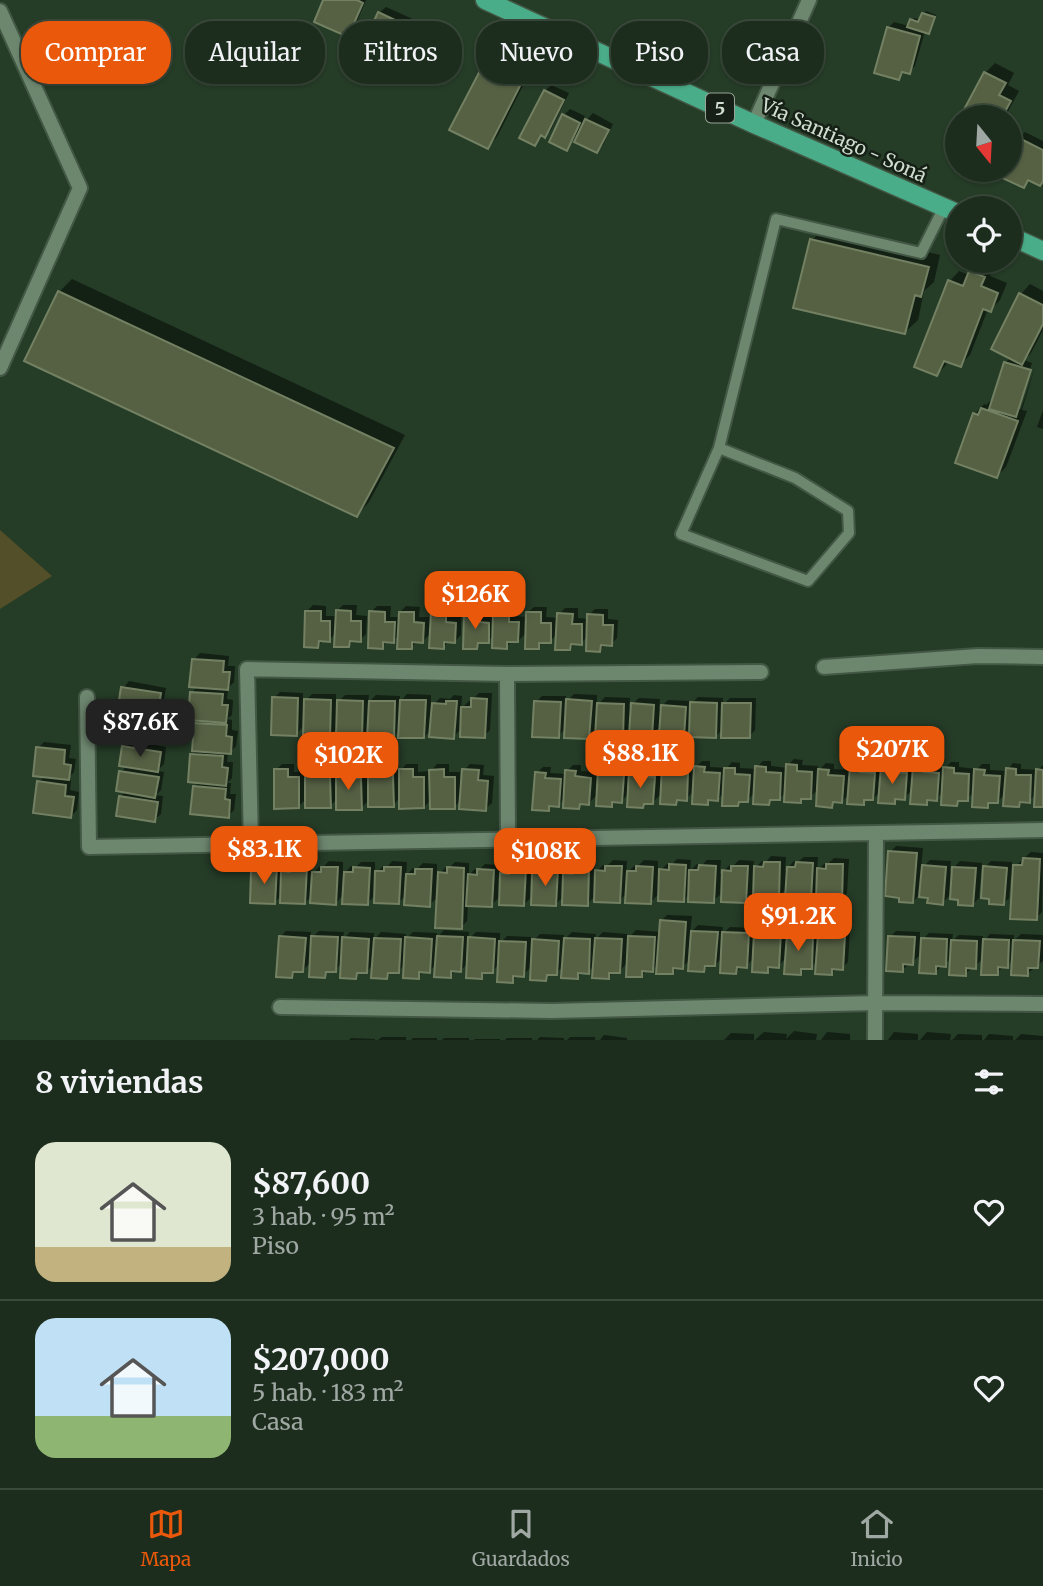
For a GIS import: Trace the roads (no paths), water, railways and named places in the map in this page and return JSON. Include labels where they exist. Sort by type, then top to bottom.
[{"type":"main road","name":"Vía Santiago - Soná","points":[[485,0],[754,124],[945,207]]},
{"type":"main road","points":[[1022,241],[1043,251]]},
{"type":"street","points":[[754,124],[809,0]]},
{"type":"street","points":[[0,11],[80,188],[0,369]]},
{"type":"street","points":[[824,667],[978,656],[1043,657]]},
{"type":"street","points":[[251,844],[247,669],[507,674],[761,672]]},
{"type":"street","points":[[507,674],[508,839]]},
{"type":"street","points":[[87,696],[89,847],[1043,830]]},
{"type":"street","points":[[875,1040],[876,832]]},
{"type":"street","points":[[280,1007],[551,1011],[876,1003],[1043,1004]]},
{"type":"lane","points":[[719,448],[795,478],[848,511],[849,533],[808,580],[681,534],[719,448],[776,219],[922,253],[945,219]]}]
